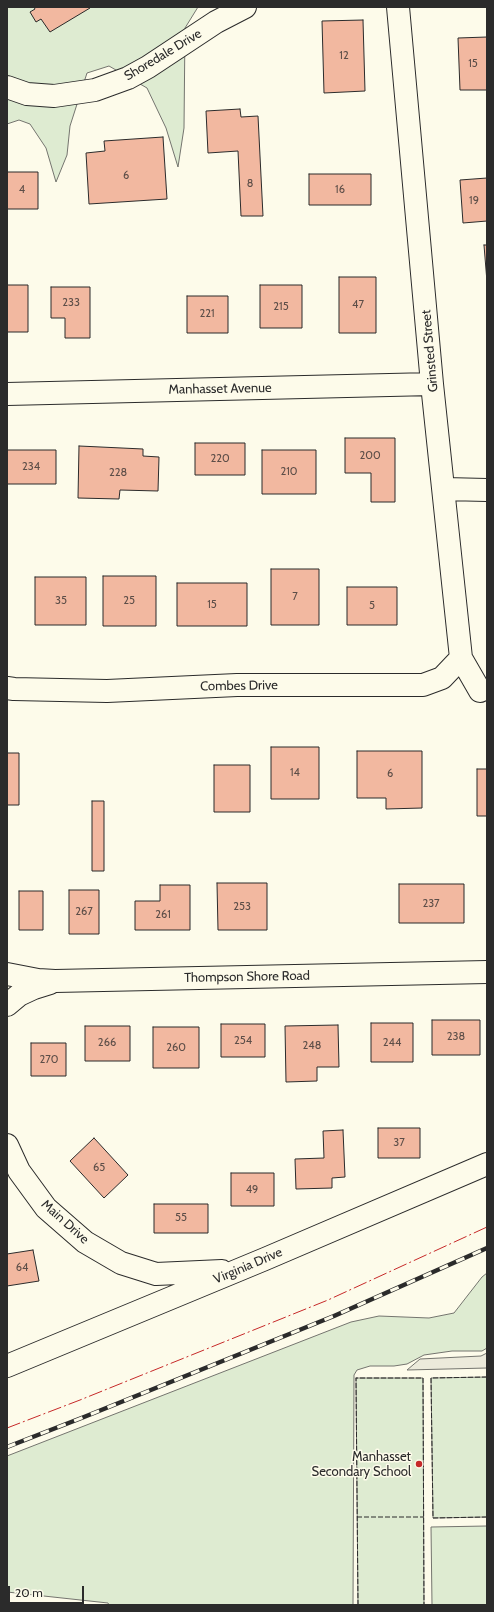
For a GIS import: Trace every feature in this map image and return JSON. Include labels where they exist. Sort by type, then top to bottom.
[{"type":"street","name":"Shoredale Drive","points":[[7,87],[27,94],[54,96],[95,90],[135,74],[216,22],[245,7]]},
{"type":"street","name":"Grinsted Street","points":[[398,7],[432,384],[461,658],[480,691]]},
{"type":"street","name":"Manhasset Avenue","points":[[7,394],[432,384]]},
{"type":"street","points":[[444,489],[487,490]]},
{"type":"street","name":"Combes Drive","points":[[7,688],[107,691],[237,685],[423,685],[442,678],[461,658]]},
{"type":"street","name":"Thompson Shore Road","points":[[7,974],[38,980],[55,981],[487,972]]},
{"type":"street","points":[[7,1004],[29,990],[55,981]]},
{"type":"street","name":"Main Drive","points":[[7,1145],[19,1171],[46,1208],[84,1242],[122,1263],[156,1274],[226,1271],[265,1259]]},
{"type":"street","name":"Virginia Drive","points":[[7,1366],[265,1259],[487,1164]]},
{"type":"green space","points":[[7,7],[198,7],[185,28],[184,128],[178,167],[166,128],[147,88],[109,66],[87,73],[70,126],[67,155],[56,182],[46,148],[30,124],[19,120],[7,124]]},
{"type":"green space","points":[[487,1273],[487,1348],[482,1351],[452,1351],[424,1355],[407,1364],[394,1366],[370,1366],[357,1370],[354,1375],[353,1605],[109,1605],[108,1603],[7,1592],[7,1456],[351,1322],[379,1316],[429,1318],[454,1313],[482,1277]]},
{"type":"green space","points":[[487,1377],[487,1517],[433,1518],[431,1378]]},
{"type":"green space","points":[[356,1378],[423,1378],[424,1605],[358,1605]]},
{"type":"green space","points":[[487,1526],[487,1605],[432,1605],[431,1527]]},
{"type":"shaded area","points":[[487,1353],[487,1368],[407,1370],[420,1359],[481,1356]]},
{"type":"building","points":[[34,7],[90,8],[50,32],[41,19],[36,22],[30,12],[35,9]]},
{"type":"building","points":[[363,20],[365,91],[324,93],[322,21]]},
{"type":"building","points":[[487,37],[487,90],[460,90],[458,38]]},
{"type":"building","points":[[240,109],[241,117],[258,116],[263,216],[241,216],[238,151],[208,153],[206,111]]},
{"type":"building","points":[[163,137],[167,199],[89,204],[86,153],[105,151],[104,141]]},
{"type":"building","points":[[7,172],[38,172],[38,209],[7,209]]},
{"type":"building","points":[[309,174],[371,174],[371,205],[309,205]]},
{"type":"building","points":[[487,178],[487,221],[463,223],[460,180]]},
{"type":"building","points":[[484,245],[487,245],[487,282]]},
{"type":"building","points":[[339,277],[376,277],[376,333],[339,333]]},
{"type":"building","points":[[7,285],[28,285],[28,332],[7,332]]},
{"type":"building","points":[[260,285],[302,285],[302,328],[260,328]]},
{"type":"building","points":[[51,287],[90,287],[90,338],[65,338],[65,318],[51,318]]},
{"type":"building","points":[[187,296],[228,296],[228,333],[187,333]]},
{"type":"building","points":[[345,438],[395,438],[395,502],[371,502],[371,473],[345,473]]},
{"type":"building","points":[[195,443],[245,443],[245,475],[195,475]]},
{"type":"building","points":[[79,446],[143,449],[143,456],[159,457],[158,491],[120,490],[119,499],[78,498]]},
{"type":"building","points":[[7,450],[56,450],[56,484],[7,484]]},
{"type":"building","points":[[262,450],[316,450],[316,494],[262,494]]},
{"type":"building","points":[[271,569],[319,569],[319,625],[271,625]]},
{"type":"building","points":[[103,576],[156,576],[156,626],[103,626]]},
{"type":"building","points":[[35,577],[86,577],[86,625],[35,625]]},
{"type":"building","points":[[177,583],[247,583],[247,626],[177,626]]},
{"type":"building","points":[[347,587],[397,587],[397,625],[347,625]]},
{"type":"building","points":[[271,747],[319,747],[319,799],[271,799]]},
{"type":"building","points":[[357,751],[422,751],[422,808],[386,809],[386,798],[357,798]]},
{"type":"building","points":[[7,753],[19,753],[19,805],[7,805]]},
{"type":"building","points":[[214,765],[250,765],[250,812],[214,812]]},
{"type":"building","points":[[477,769],[487,769],[487,816],[477,816]]},
{"type":"building","points":[[92,801],[104,801],[104,871],[92,871]]},
{"type":"building","points":[[217,883],[267,883],[267,930],[218,930]]},
{"type":"building","points":[[399,884],[464,884],[464,923],[399,923]]},
{"type":"building","points":[[160,885],[190,885],[190,930],[135,930],[135,901],[160,901]]},
{"type":"building","points":[[69,890],[99,890],[99,934],[69,934]]},
{"type":"building","points":[[19,891],[43,891],[43,930],[19,930]]},
{"type":"building","points":[[432,1020],[480,1020],[480,1055],[432,1055]]},
{"type":"building","points":[[371,1023],[413,1023],[413,1062],[371,1062]]},
{"type":"building","points":[[221,1024],[265,1024],[265,1057],[221,1057]]},
{"type":"building","points":[[338,1025],[339,1067],[317,1067],[317,1081],[286,1082],[285,1026]]},
{"type":"building","points":[[85,1026],[130,1026],[130,1061],[85,1061]]},
{"type":"building","points":[[153,1027],[199,1027],[199,1068],[153,1068]]},
{"type":"building","points":[[31,1043],[66,1043],[66,1076],[31,1076]]},
{"type":"building","points":[[378,1128],[420,1128],[420,1158],[378,1158]]},
{"type":"building","points":[[343,1130],[345,1177],[332,1178],[332,1188],[296,1189],[295,1159],[324,1158],[323,1131]]},
{"type":"building","points":[[94,1138],[128,1175],[104,1198],[70,1161]]},
{"type":"building","points":[[231,1173],[274,1173],[274,1206],[231,1206]]},
{"type":"building","points":[[154,1204],[208,1204],[208,1233],[154,1233]]},
{"type":"building","points":[[33,1250],[39,1281],[7,1286],[7,1254]]},
{"type":"railway","points":[[7,1447],[334,1316],[487,1248]]},
{"type":"fence","points":[[487,1377],[431,1378],[433,1518],[487,1517]]},
{"type":"fence","points":[[358,1605],[356,1378],[423,1378],[424,1605]]},
{"type":"fence","points":[[357,1517],[424,1517]]},
{"type":"power","points":[[7,1428],[328,1300],[487,1227]]},
{"type":"place","name":"Manhasset Secondary School","points":[[419,1464]]}]
